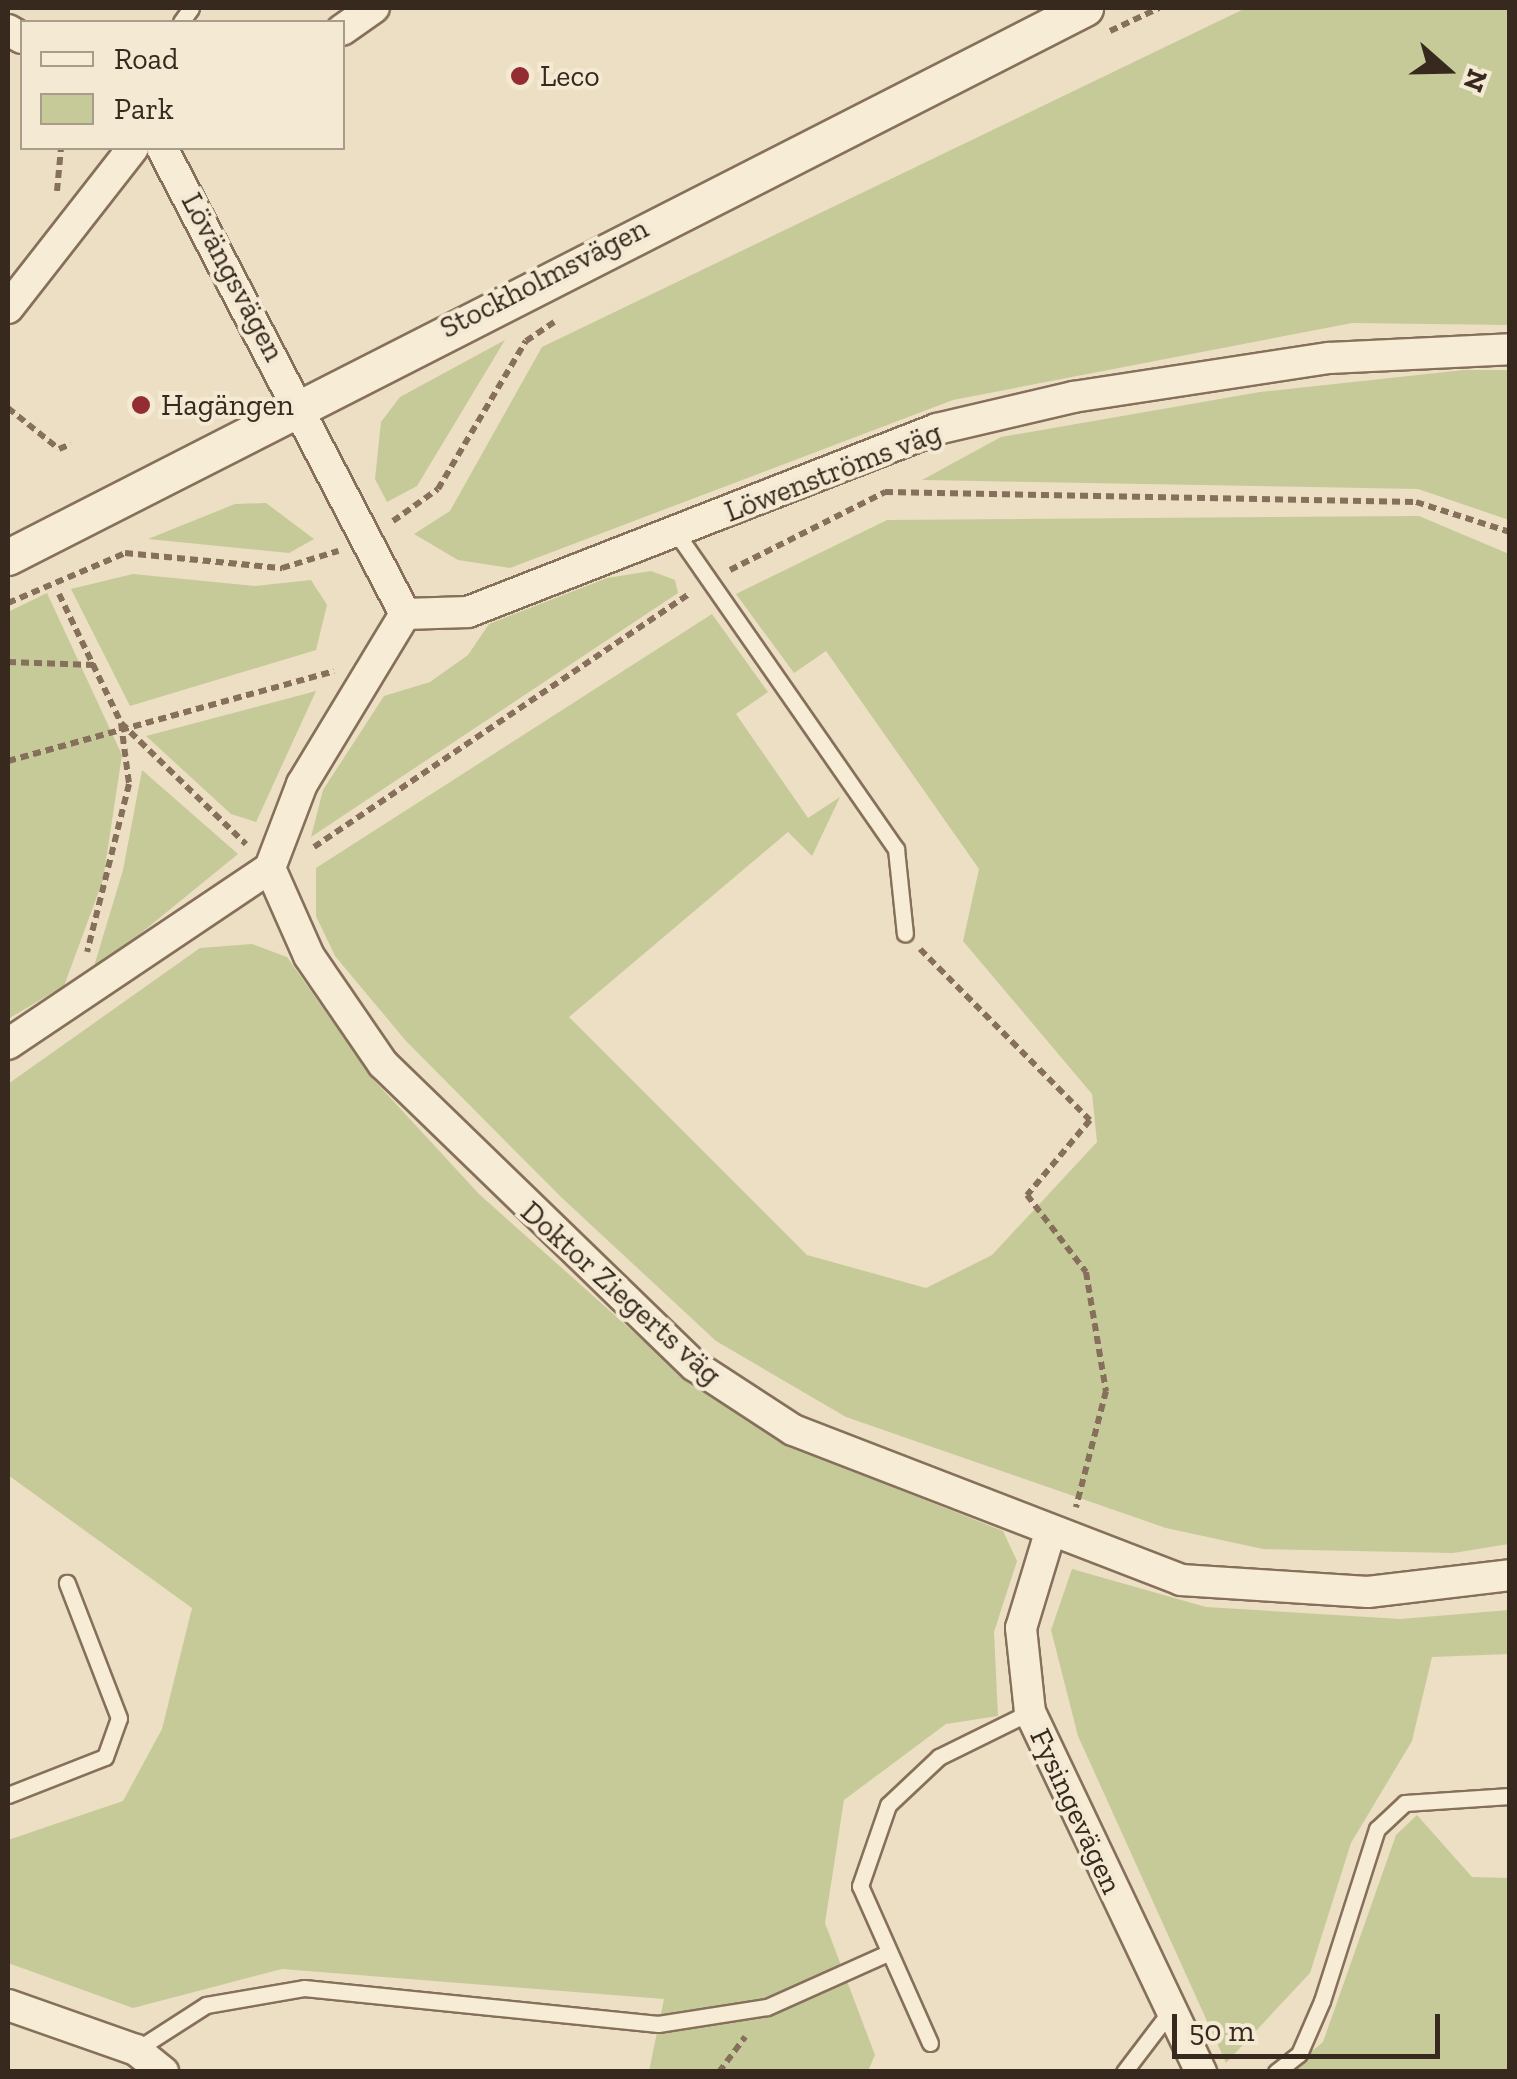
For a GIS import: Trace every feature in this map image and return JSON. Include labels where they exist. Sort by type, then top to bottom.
[{"type":"street","points":[[345,28],[374,8]]},
{"type":"street","name":"Stockholmsvägen","points":[[8,557],[300,401],[1092,22]]},
{"type":"street","points":[[8,308],[132,150]]},
{"type":"street","name":"Lövängsvägen","points":[[169,150],[300,401]]},
{"type":"street","name":"Löwenströms väg","points":[[405,614],[468,612],[677,534],[937,428],[1074,397],[1329,358],[1510,349]]},
{"type":"street","points":[[8,1044],[68,1009],[270,868],[302,784],[369,663],[405,614],[362,537],[300,401]]},
{"type":"street","name":"Doktor Ziegerts väg","points":[[270,868],[310,956],[383,1064],[695,1366],[793,1430],[1058,1540],[1180,1580],[1368,1592],[1510,1576]]},
{"type":"street","name":"Fysingevägen","points":[[1058,1540],[1021,1628],[1030,1712],[1169,2013],[1202,2072]]},
{"type":"street","points":[[8,2005],[136,2050],[163,2072]]},
{"type":"lane","points":[[677,534],[896,849],[904,934]]},
{"type":"lane","points":[[8,1795],[105,1757],[119,1718],[67,1583]]},
{"type":"lane","points":[[930,2043],[860,1886],[888,1805],[938,1757],[1030,1712]]},
{"type":"lane","points":[[1276,2072],[1299,2054],[1322,2001],[1377,1829],[1405,1802],[1510,1796]]},
{"type":"lane","points":[[136,2050],[206,2004],[304,1988],[658,2024],[767,2007],[888,1953]]},
{"type":"lane","points":[[1124,2072],[1169,2013]]},
{"type":"path","points":[[1092,22],[1159,8]]},
{"type":"path","points":[[8,602],[125,553],[282,568],[312,564],[438,490],[526,340],[565,314]]},
{"type":"path","points":[[8,408],[59,449],[71,444]]},
{"type":"path","points":[[122,722],[270,868],[708,582],[885,492],[1416,502],[1510,532]]},
{"type":"path","points":[[59,594],[122,722],[129,784],[115,870],[68,1009]]},
{"type":"path","points":[[8,662],[95,665]]},
{"type":"path","points":[[8,761],[122,722],[369,663]]},
{"type":"path","points":[[904,934],[1090,1120],[1027,1194],[1086,1272],[1106,1391],[1058,1540]]},
{"type":"green space","points":[[1246,8],[1509,8],[1509,325],[1352,323],[953,400],[510,568],[458,560],[414,534],[450,511],[542,347]]},
{"type":"green space","points":[[505,340],[417,486],[387,502],[375,479],[381,422],[400,397]]},
{"type":"green space","points":[[1464,370],[1509,370],[1509,520],[1418,489],[922,480],[1001,437],[1260,392]]},
{"type":"green space","points":[[266,503],[314,539],[289,553],[148,539],[235,504]]},
{"type":"green space","points":[[1419,516],[1509,554],[1509,1544],[1453,1553],[1263,1549],[1166,1528],[846,1417],[716,1341],[561,1197],[406,1041],[335,956],[316,916],[316,868],[712,614],[768,692],[736,714],[808,818],[840,797],[812,856],[788,832],[569,1017],[807,1255],[926,1288],[992,1255],[1097,1142],[1092,1094],[963,941],[979,869],[826,651],[794,673],[736,594],[887,520]]},
{"type":"green space","points":[[651,571],[675,580],[678,593],[311,837],[323,790],[384,696],[430,682],[468,655],[489,624],[607,578]]},
{"type":"green space","points":[[133,574],[255,586],[311,580],[327,605],[316,650],[130,706],[71,589]]},
{"type":"green space","points":[[47,593],[122,755],[103,880],[64,986],[8,1019],[8,612]]},
{"type":"green space","points":[[316,691],[256,822],[231,814],[146,736]]},
{"type":"green space","points":[[142,770],[238,854],[92,973],[123,870]]},
{"type":"green space","points":[[252,944],[287,957],[372,1078],[479,1194],[694,1386],[787,1445],[1003,1531],[1017,1561],[994,1632],[998,1716],[946,1724],[844,1800],[825,1923],[875,2055],[868,2071],[649,2071],[664,1999],[282,1969],[133,2008],[8,1963],[8,1840],[123,1801],[162,1729],[192,1608],[8,1475],[8,1084],[200,948]]},
{"type":"green space","points":[[1072,1569],[1206,1607],[1400,1619],[1509,1610],[1509,1654],[1432,1657],[1412,1741],[1351,1843],[1310,1973],[1226,2063],[1078,1736],[1051,1630]]},
{"type":"green space","points":[[1417,1815],[1472,1877],[1509,1878],[1509,2071],[1287,2072],[1323,2042],[1396,1835]]},
{"type":"place","name":"Leco","points":[[520,76]]},
{"type":"place","name":"Hagängen","points":[[141,405]]}]
